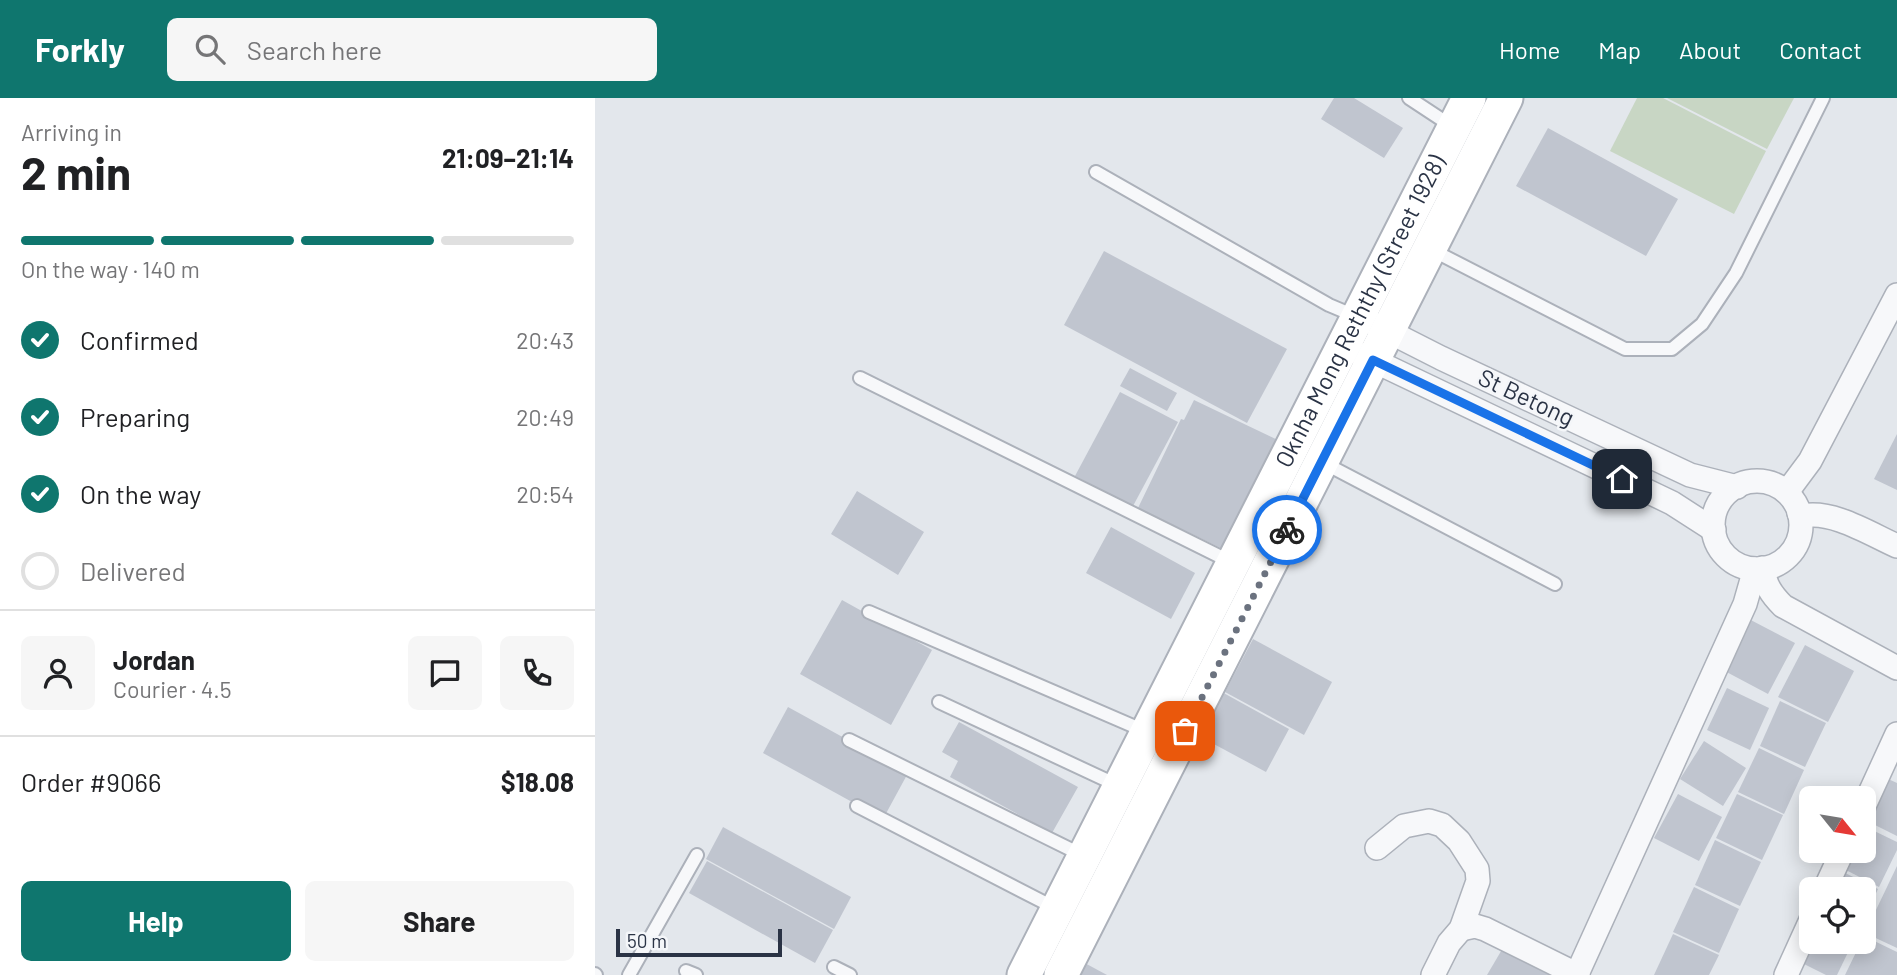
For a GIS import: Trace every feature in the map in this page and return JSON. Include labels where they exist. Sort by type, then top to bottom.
[{"type":"main road","name":"Oknha Mong Reththy (Street 1928)","points":[[1024,975],[1469,98]]},
{"type":"main road","name":"Oknha Mong Reththy (Street 1928)","points":[[1061,975],[1506,98]]},
{"type":"street","points":[[1787,492],[1810,461],[1897,295]]},
{"type":"street","name":"St Betong","points":[[1358,317],[1690,475],[1737,487]]},
{"type":"street","name":"St Betong","points":[[1343,346],[1672,503],[1714,530]]},
{"type":"street","points":[[1745,483],[1771,483],[1787,492],[1797,505],[1801,529],[1791,552],[1779,563],[1759,569],[1745,567],[1727,557],[1716,540],[1714,530],[1719,505],[1724,498],[1745,483]]},
{"type":"street","points":[[1799,513],[1803,516],[1830,516],[1897,547]]},
{"type":"street","points":[[1759,569],[1772,596],[1783,606],[1897,668]]},
{"type":"street","points":[[1461,929],[1475,926],[1485,929],[1577,975],[1759,569]]},
{"type":"street","points":[[1873,786],[1897,734]]},
{"type":"street","points":[[1377,848],[1404,826],[1429,821],[1442,825],[1459,841],[1478,869],[1478,881],[1461,929],[1449,943],[1433,975]]},
{"type":"street","points":[[1786,975],[1799,946]]},
{"type":"lane","points":[[1409,98],[1454,127]]},
{"type":"lane","points":[[1430,249],[1625,349],[1672,349],[1702,324],[1736,273],[1823,98]]},
{"type":"lane","points":[[1096,172],[1329,304],[1358,317]]},
{"type":"lane","points":[[860,378],[1233,563]]},
{"type":"lane","points":[[1322,462],[1555,584]]},
{"type":"lane","points":[[869,612],[1147,732]]},
{"type":"lane","points":[[939,702],[1120,786]]},
{"type":"lane","points":[[849,740],[1084,856]]},
{"type":"lane","points":[[856,806],[1057,910]]},
{"type":"lane","points":[[629,975],[697,855]]},
{"type":"lane","points":[[834,967],[850,975]]},
{"type":"green space","points":[[1637,98],[1663,98],[1766,151],[1734,214],[1610,151]]},
{"type":"green space","points":[[1667,98],[1794,98],[1767,149]]},
{"type":"building","points":[[1334,98],[1354,98],[1403,128],[1384,158],[1321,119]]},
{"type":"building","points":[[1548,128],[1678,199],[1646,256],[1516,186]]},
{"type":"building","points":[[1104,251],[1287,349],[1247,423],[1064,325]]},
{"type":"building","points":[[1130,368],[1177,393],[1167,411],[1120,386]]},
{"type":"building","points":[[1120,392],[1178,422],[1133,506],[1075,476]]},
{"type":"building","points":[[1194,400],[1286,444],[1227,551],[1138,508],[1181,419],[1184,420]]},
{"type":"building","points":[[1897,434],[1897,490],[1874,479]]},
{"type":"building","points":[[857,491],[924,532],[898,575],[831,534]]},
{"type":"building","points":[[1111,527],[1195,573],[1171,619],[1086,573]]},
{"type":"building","points":[[842,600],[932,650],[891,725],[800,674]]},
{"type":"building","points":[[1745,617],[1795,643],[1768,694],[1719,668]]},
{"type":"building","points":[[1253,639],[1332,682],[1304,735],[1225,692]]},
{"type":"building","points":[[1805,645],[1854,671],[1828,722],[1778,697]]},
{"type":"building","points":[[1727,688],[1769,708],[1750,750],[1707,730]]},
{"type":"building","points":[[1220,691],[1289,729],[1266,772],[1197,735]]},
{"type":"building","points":[[1780,701],[1826,723],[1805,767],[1760,746]]},
{"type":"building","points":[[788,707],[908,773],[883,819],[763,753]]},
{"type":"building","points":[[959,722],[1078,787],[1052,833],[950,777],[958,761],[942,752]]},
{"type":"building","points":[[1704,741],[1746,768],[1723,806],[1680,779]]},
{"type":"building","points":[[1759,748],[1804,770],[1784,814],[1738,792]]},
{"type":"building","points":[[1886,778],[1897,783],[1897,836],[1876,826],[1876,798]]},
{"type":"building","points":[[1678,794],[1722,817],[1699,861],[1654,838]]},
{"type":"building","points":[[1737,794],[1783,815],[1762,860],[1716,838]]},
{"type":"building","points":[[723,827],[851,897],[834,929],[706,859]]},
{"type":"building","points":[[1876,832],[1897,842],[1897,850],[1879,887],[1876,885],[1876,877],[1860,877],[1842,868],[1844,863],[1876,863]]},
{"type":"building","points":[[1715,840],[1761,862],[1740,906],[1695,885]]},
{"type":"building","points":[[707,861],[833,930],[815,963],[689,893]]},
{"type":"building","points":[[1897,866],[1897,948],[1876,938],[1876,910]]},
{"type":"building","points":[[1841,871],[1853,877],[1838,877]]},
{"type":"building","points":[[1694,887],[1739,909],[1719,953],[1673,932]]},
{"type":"building","points":[[1673,934],[1719,955],[1709,975],[1654,975]]},
{"type":"building","points":[[1507,941],[1554,975],[1487,975]]},
{"type":"building","points":[[1876,942],[1897,952],[1897,975],[1845,975],[1855,954],[1876,954]]},
{"type":"building","points":[[1803,954],[1847,954],[1837,975],[1826,975],[1798,961]]},
{"type":"building","points":[[1081,961],[1107,975],[1073,975]]},
{"type":"way so far","points":[[1185,731],[1287,530]]},
{"type":"route","points":[[1287,530],[1373,360],[1622,479]]}]
